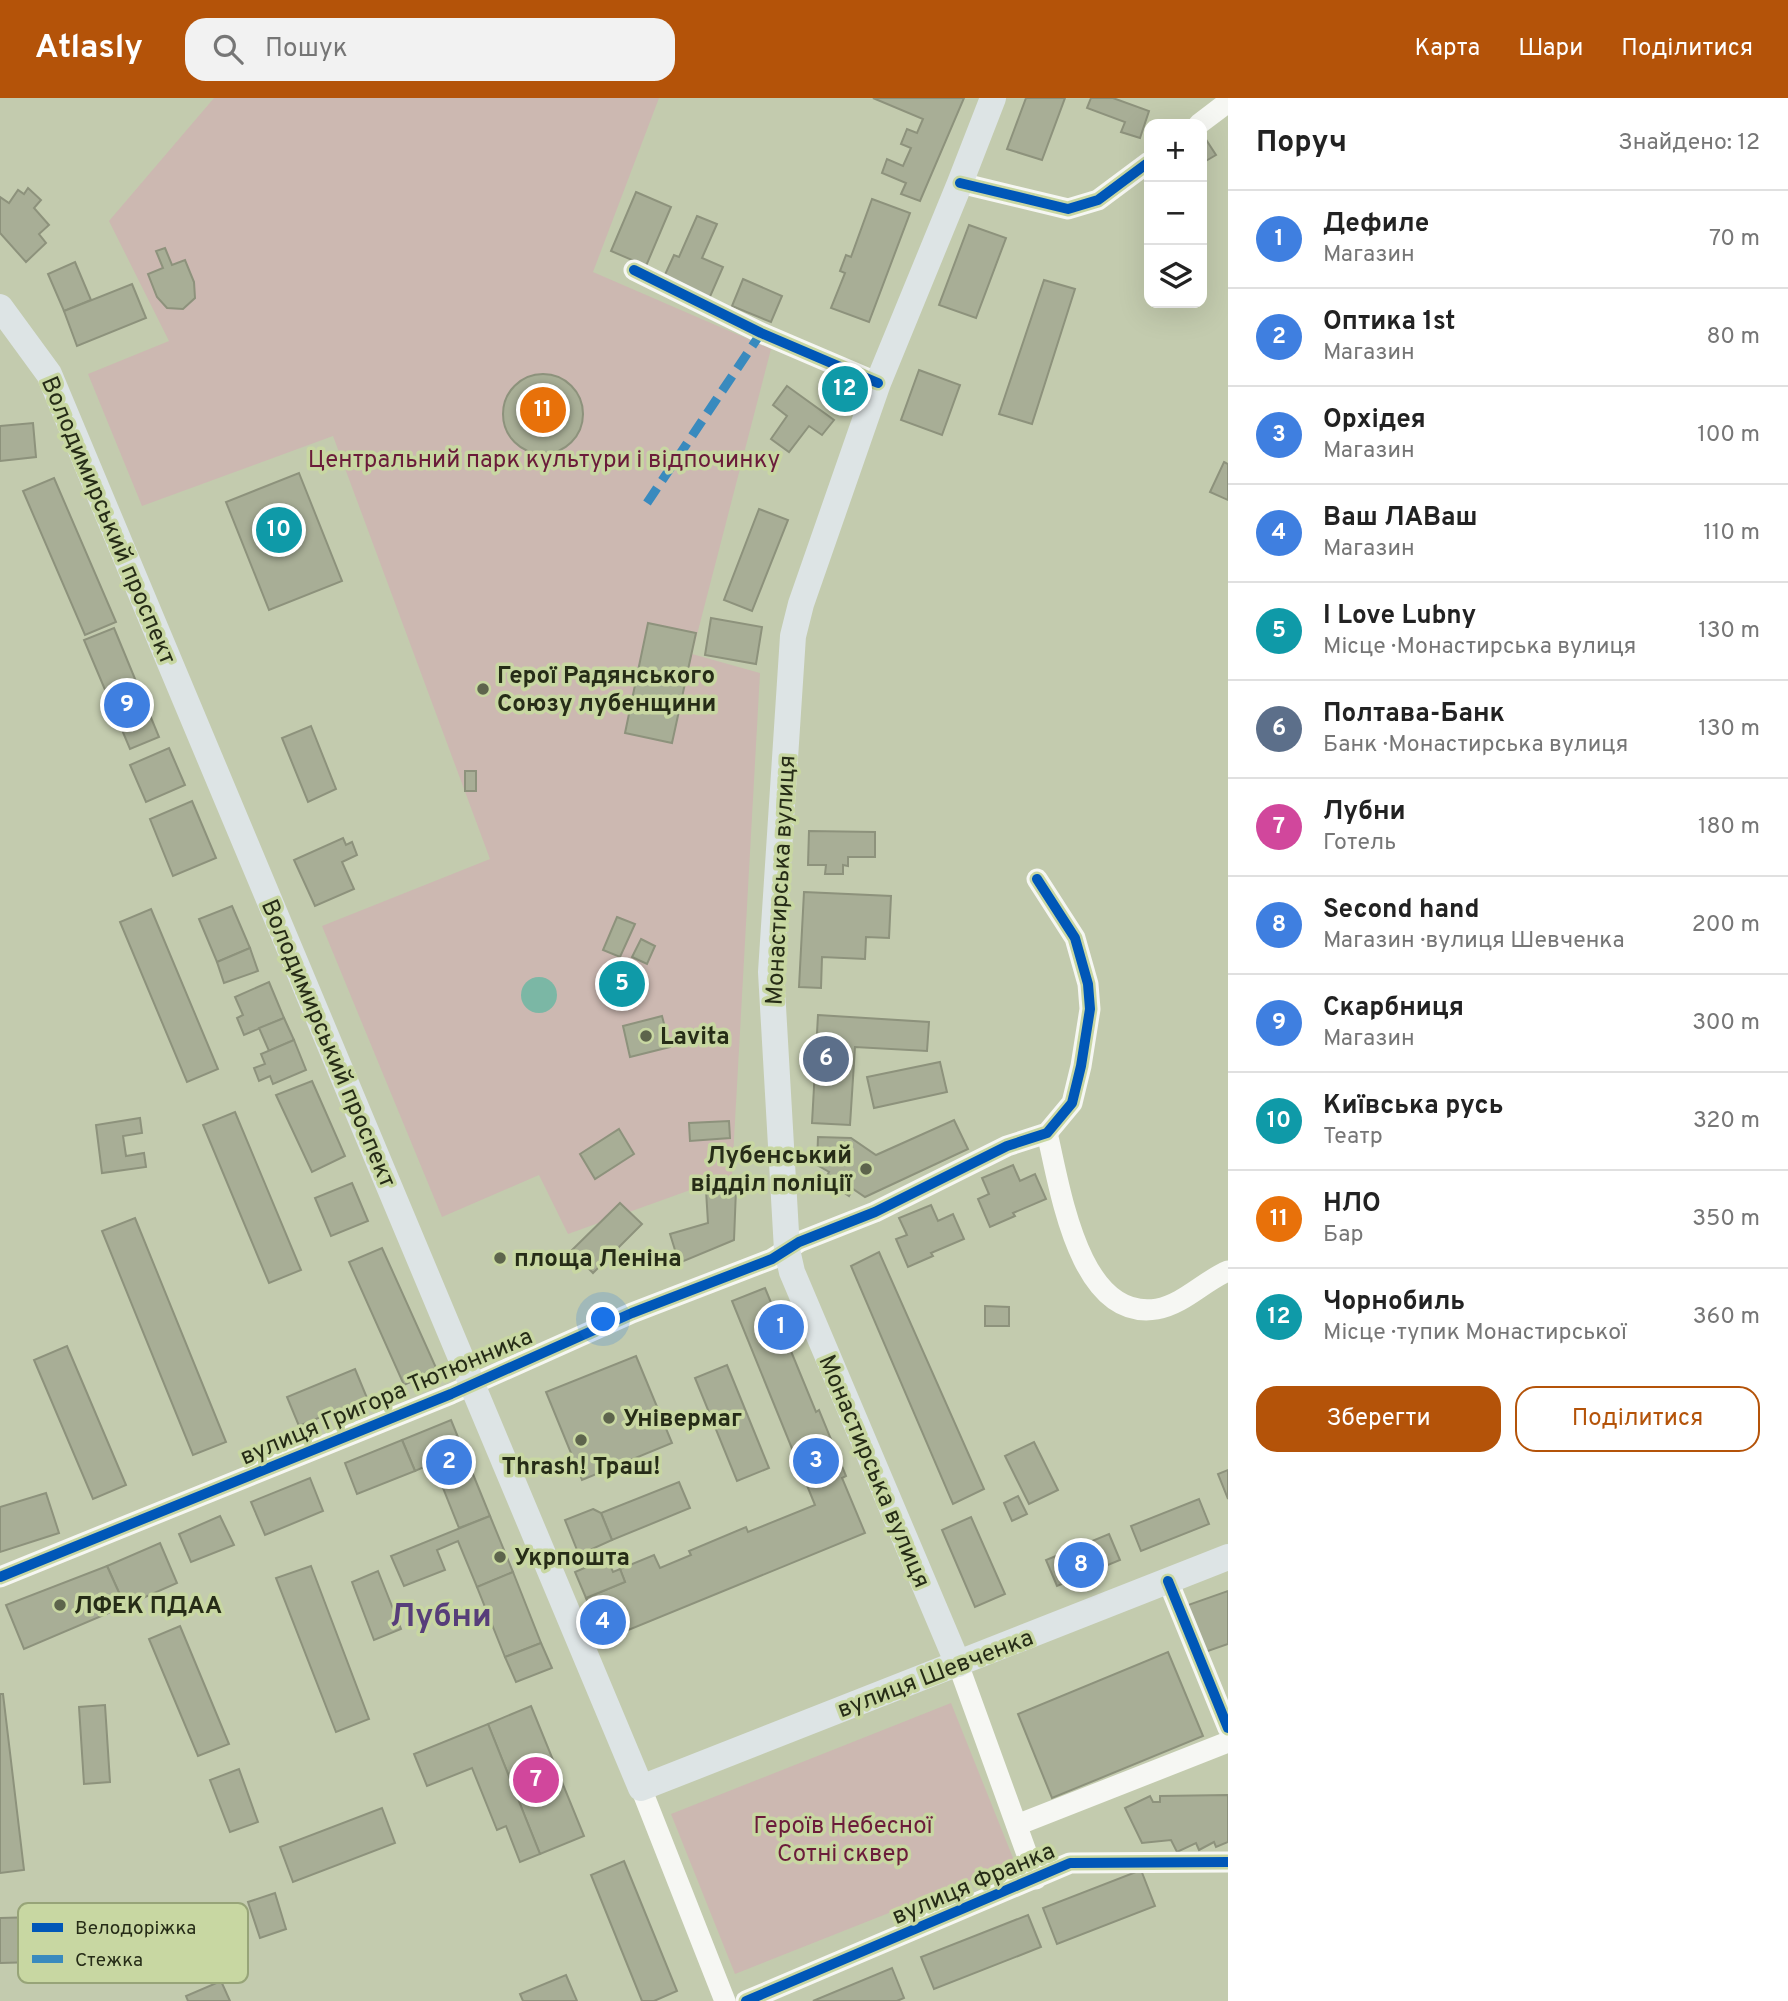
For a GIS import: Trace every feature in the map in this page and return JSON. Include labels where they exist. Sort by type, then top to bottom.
[{"type":"main road","name":"Монастирська вулиця","points":[[958,1664],[792,1272],[787,1250],[771,972],[793,636],[801,604],[878,383],[993,98]]},
{"type":"main road","name":"Володимирський проспект","points":[[0,307],[50,374],[641,1788]]},
{"type":"main road","name":"вулиця Шевченка","points":[[641,1788],[1228,1557]]},
{"type":"street","points":[[1206,119],[1228,102]]},
{"type":"street","points":[[960,183],[1069,209],[1098,200],[1144,166]]},
{"type":"street","points":[[634,270],[761,333],[878,383]]},
{"type":"street","points":[[1038,879],[1075,938],[1088,984],[1090,1009],[1072,1102],[1047,1133],[1080,1254],[1107,1293],[1126,1306],[1147,1310],[1179,1301],[1220,1274],[1228,1258]]},
{"type":"street","name":"вулиця Григора Тютюнника","points":[[0,1577],[472,1385],[632,1313],[772,1259],[799,1242],[875,1212],[1007,1146],[1047,1133]]},
{"type":"street","points":[[1168,1581],[1228,1728]]},
{"type":"street","points":[[958,1664],[1036,1879]]},
{"type":"street","points":[[1017,1825],[1228,1742]]},
{"type":"street","points":[[641,1788],[725,2001]]},
{"type":"street","name":"вулиця Франка","points":[[746,2001],[1070,1863],[1228,1862]]},
{"type":"green space","name":"Центральний парк культури і відпочинку","points":[[214,98],[659,98],[593,272],[771,349],[692,654],[760,673],[732,1175],[568,1234],[539,1175],[442,1217],[322,926],[490,859],[333,436],[142,506],[88,374],[169,341],[109,221]]},
{"type":"green space","name":"Героїв Небесної Сотні сквер","points":[[951,1703],[1015,1863],[735,1974],[671,1814]]},
{"type":"water","points":[[539,977],[552,982],[557,995],[552,1008],[539,1013],[526,1008],[521,995],[526,982]]},
{"type":"building","points":[[873,98],[964,98],[920,201],[901,194],[906,183],[882,173],[887,159],[903,166],[911,148],[901,144],[907,129],[917,133],[923,119]]},
{"type":"building","points":[[1026,98],[1065,98],[1042,160],[1007,149]]},
{"type":"building","points":[[1091,98],[1113,98],[1149,111],[1144,119],[1140,138],[1121,132],[1125,122],[1087,108]]},
{"type":"building","points":[[1207,141],[1216,155],[1207,160]]},
{"type":"building","points":[[28,188],[41,200],[34,208],[49,225],[39,234],[46,243],[26,262],[0,233],[0,197],[9,203],[18,190],[24,194]]},
{"type":"building","points":[[636,192],[671,207],[646,266],[611,251]]},
{"type":"building","points":[[872,199],[910,213],[869,322],[831,308],[845,273],[840,271],[846,255],[851,257]]},
{"type":"building","points":[[697,216],[717,224],[702,258],[723,267],[709,299],[663,279],[674,255],[679,257]]},
{"type":"building","points":[[969,225],[1006,238],[976,318],[939,305]]},
{"type":"building","points":[[165,248],[172,265],[185,260],[194,282],[195,298],[183,309],[167,308],[157,297],[148,274],[163,268],[156,251]]},
{"type":"building","points":[[75,262],[91,300],[64,311],[48,274]]},
{"type":"building","points":[[743,279],[782,296],[771,322],[732,306]]},
{"type":"building","points":[[1044,280],[1075,289],[1032,424],[999,414]]},
{"type":"building","points":[[132,284],[146,318],[77,346],[64,311]]},
{"type":"building","points":[[919,370],[960,385],[942,435],[901,420]]},
{"type":"building","points":[[535,374],[551,374],[572,385],[583,406],[583,422],[572,443],[551,454],[535,454],[521,448],[509,436],[503,422],[503,406],[509,392],[521,380]]},
{"type":"building","points":[[787,386],[834,420],[822,435],[809,426],[789,452],[771,439],[787,416],[773,405]]},
{"type":"building","points":[[33,423],[36,457],[0,461],[0,426]]},
{"type":"building","points":[[1224,462],[1228,464],[1228,500],[1210,492]]},
{"type":"building","points":[[299,473],[342,581],[269,610],[226,502]]},
{"type":"building","points":[[54,478],[116,622],[85,635],[23,491]]},
{"type":"building","points":[[759,509],[788,520],[752,611],[724,600]]},
{"type":"building","points":[[711,618],[762,627],[756,664],[705,655]]},
{"type":"building","points":[[648,623],[696,633],[672,743],[625,733]]},
{"type":"building","points":[[114,628],[159,737],[130,749],[84,640]]},
{"type":"building","points":[[311,726],[336,789],[308,802],[282,738]]},
{"type":"building","points":[[169,748],[185,785],[146,802],[130,765]]},
{"type":"building","points":[[465,771],[476,771],[476,791],[465,791]]},
{"type":"building","points":[[192,801],[216,858],[173,876],[150,819]]},
{"type":"building","points":[[809,831],[875,832],[875,857],[848,857],[848,866],[843,865],[843,874],[825,874],[826,865],[808,865]]},
{"type":"building","points":[[343,838],[346,845],[352,842],[357,855],[342,862],[354,889],[315,906],[294,860]]},
{"type":"building","points":[[804,892],[891,896],[889,938],[866,937],[865,959],[822,957],[821,988],[799,987]]},
{"type":"building","points":[[232,906],[250,948],[217,962],[199,919]]},
{"type":"building","points":[[151,909],[218,1069],[187,1082],[120,922]]},
{"type":"building","points":[[617,917],[635,924],[620,957],[603,950]]},
{"type":"building","points":[[641,939],[655,946],[647,964],[632,957]]},
{"type":"building","points":[[250,948],[258,971],[224,983],[217,962]]},
{"type":"building","points":[[269,982],[284,1018],[244,1035],[237,1018],[243,1015],[235,997]]},
{"type":"building","points":[[818,1015],[929,1022],[927,1051],[855,1047],[850,1125],[812,1123]]},
{"type":"building","name":"Lavita","points":[[662,1016],[670,1047],[630,1057],[623,1026]]},
{"type":"building","points":[[284,1018],[294,1040],[269,1051],[259,1028]]},
{"type":"building","points":[[294,1040],[306,1070],[273,1084],[270,1076],[259,1081],[254,1068],[265,1064],[261,1054]]},
{"type":"building","points":[[940,1062],[947,1092],[874,1108],[867,1077]]},
{"type":"building","points":[[312,1081],[345,1156],[312,1172],[276,1095]]},
{"type":"building","points":[[235,1112],[301,1270],[269,1283],[203,1125]]},
{"type":"building","points":[[140,1118],[142,1133],[123,1136],[126,1156],[144,1153],[146,1167],[102,1173],[96,1125]]},
{"type":"building","points":[[954,1120],[968,1149],[865,1197],[853,1189],[849,1196],[825,1180],[829,1172],[817,1165],[818,1137],[851,1138],[876,1155]]},
{"type":"building","points":[[729,1121],[730,1138],[690,1141],[689,1123]]},
{"type":"building","points":[[619,1129],[634,1154],[595,1179],[580,1154]]},
{"type":"building","points":[[1013,1165],[1020,1181],[1035,1174],[1046,1199],[1013,1213],[1015,1216],[990,1227],[978,1199],[989,1194],[982,1178]]},
{"type":"building","points":[[352,1183],[368,1221],[331,1236],[315,1198]]},
{"type":"building","points":[[736,1189],[734,1240],[679,1263],[670,1234],[708,1223],[706,1190]]},
{"type":"building","points":[[620,1203],[642,1224],[593,1273],[571,1251]]},
{"type":"building","points":[[931,1205],[938,1221],[953,1214],[964,1239],[931,1253],[933,1256],[908,1267],[896,1239],[907,1235],[899,1218]]},
{"type":"building","points":[[135,1218],[226,1442],[193,1455],[102,1231]]},
{"type":"building","points":[[382,1248],[437,1370],[404,1385],[349,1262]]},
{"type":"building","points":[[879,1252],[984,1489],[953,1504],[851,1266]]},
{"type":"building","points":[[765,1288],[816,1412],[819,1410],[846,1476],[842,1478],[865,1533],[604,1640],[586,1598],[625,1582],[620,1569],[654,1555],[660,1568],[691,1555],[689,1551],[746,1527],[748,1532],[815,1505],[732,1301]]},
{"type":"building","points":[[985,1306],[1009,1307],[1009,1326],[985,1326]]},
{"type":"building","points":[[67,1346],[126,1485],[93,1499],[34,1360]]},
{"type":"building","name":"Універмаг","points":[[636,1356],[672,1443],[582,1480],[546,1392]]},
{"type":"building","points":[[727,1365],[769,1468],[737,1481],[695,1378]]},
{"type":"building","points":[[355,1369],[367,1398],[299,1426],[287,1397]]},
{"type":"building","points":[[451,1420],[490,1516],[459,1528],[433,1463],[415,1471],[402,1440]]},
{"type":"building","points":[[402,1440],[415,1471],[357,1494],[345,1463]]},
{"type":"building","points":[[1034,1442],[1058,1490],[1029,1504],[1005,1456]]},
{"type":"building","points":[[1228,1470],[1228,1499],[1218,1474]]},
{"type":"building","points":[[310,1478],[323,1511],[265,1535],[251,1502]]},
{"type":"building","points":[[679,1482],[690,1508],[612,1540],[601,1513]]},
{"type":"building","points":[[46,1493],[59,1533],[0,1552],[0,1507]]},
{"type":"building","points":[[1018,1496],[1027,1514],[1012,1521],[1004,1503]]},
{"type":"building","points":[[1199,1499],[1209,1524],[1141,1551],[1131,1526]]},
{"type":"building","points":[[593,1509],[601,1513],[612,1540],[579,1555],[565,1520]]},
{"type":"building","points":[[220,1516],[234,1545],[191,1562],[179,1534]]},
{"type":"building","points":[[490,1516],[513,1572],[477,1587],[458,1541],[437,1550],[445,1570],[404,1586],[391,1556]]},
{"type":"building","points":[[971,1517],[1005,1594],[975,1607],[942,1530]]},
{"type":"building","points":[[1109,1534],[1120,1560],[1057,1586],[1046,1560]]},
{"type":"building","points":[[160,1543],[177,1583],[125,1606],[107,1566]]},
{"type":"building","points":[[607,1558],[613,1572],[620,1569],[625,1582],[586,1598],[575,1572]]},
{"type":"building","points":[[107,1566],[125,1606],[24,1649],[6,1605]]},
{"type":"building","points":[[311,1566],[369,1719],[336,1732],[276,1578]]},
{"type":"building","points":[[378,1571],[401,1629],[374,1640],[352,1582]]},
{"type":"building","points":[[513,1572],[541,1643],[505,1657],[477,1587]]},
{"type":"building","points":[[1228,1591],[1228,1644],[1205,1652],[1188,1605]]},
{"type":"building","points":[[180,1626],[229,1744],[198,1756],[149,1639]]},
{"type":"building","points":[[541,1643],[552,1668],[516,1682],[505,1657]]},
{"type":"building","points":[[1168,1652],[1203,1736],[1052,1798],[1018,1714]]},
{"type":"building","points":[[0,1694],[3,1694],[24,1870],[0,1873]]},
{"type":"building","points":[[105,1705],[110,1782],[84,1784],[79,1707]]},
{"type":"building","points":[[531,1706],[584,1836],[540,1854],[488,1724]]},
{"type":"building","points":[[488,1724],[540,1854],[520,1862],[506,1826],[497,1830],[472,1768],[427,1786],[414,1754]]},
{"type":"building","points":[[239,1769],[258,1822],[230,1832],[210,1780]]},
{"type":"building","points":[[1228,1795],[1228,1842],[1216,1847],[1214,1842],[1199,1850],[1196,1843],[1177,1852],[1171,1840],[1142,1843],[1125,1808],[1150,1796],[1153,1802],[1160,1802],[1160,1796]]},
{"type":"building","points":[[382,1808],[395,1843],[293,1882],[280,1847]]},
{"type":"building","points":[[624,1861],[677,1991],[654,2001],[642,2001],[591,1875]]},
{"type":"building","points":[[1141,1870],[1155,1906],[1057,1944],[1043,1908]]},
{"type":"building","points":[[275,1893],[286,1929],[260,1938],[248,1902]]},
{"type":"building","points":[[1028,1915],[1041,1947],[934,1989],[921,1957]]},
{"type":"building","points":[[0,1918],[18,1918],[18,1963],[0,1963]]},
{"type":"building","points":[[892,1968],[904,1998],[897,2001],[813,2001]]},
{"type":"building","points":[[566,1975],[577,2001],[523,2001],[520,1994]]},
{"type":"building","points":[[222,1983],[230,2001],[188,2001],[186,1996]]},
{"type":"marked path","points":[[647,503],[761,333]]},
{"type":"cycle path","points":[[960,183],[1068,209],[1098,200],[1144,166]]},
{"type":"cycle path","points":[[634,270],[761,333],[878,383]]},
{"type":"cycle path","points":[[0,1577],[451,1394],[632,1313],[772,1259],[799,1242],[875,1212],[1007,1146],[1047,1133],[1072,1103],[1090,1009],[1088,984],[1075,938],[1037,879]]},
{"type":"cycle path","points":[[1168,1581],[1228,1728]]},
{"type":"cycle path","points":[[746,2001],[1070,1863],[1228,1862]]},
{"type":"place","name":"Чорнобиль","points":[[845,389]]},
{"type":"place","name":"НЛО","points":[[543,410]]},
{"type":"place","name":"Київська русь","points":[[279,530]]},
{"type":"place","name":"Герої Радянського Союзу лубенщини","points":[[483,689]]},
{"type":"place","name":"Скарбниця","points":[[127,705]]},
{"type":"place","name":"I Love Lubny","points":[[622,984]]},
{"type":"place","name":"Lavita","points":[[646,1036]]},
{"type":"place","name":"Полтава-Банк","points":[[826,1059]]},
{"type":"place","name":"Лубенський відділ поліції","points":[[866,1169]]},
{"type":"place","name":"площа Леніна","points":[[500,1258]]},
{"type":"place","name":"Дефиле","points":[[781,1327]]},
{"type":"place","name":"Універмаг","points":[[609,1418]]},
{"type":"place","name":"Thrash! Траш!","points":[[581,1440]]},
{"type":"place","name":"Орхідея","points":[[816,1461]]},
{"type":"place","name":"Оптика 1st","points":[[449,1462]]},
{"type":"place","name":"Укрпошта","points":[[500,1557]]},
{"type":"place","name":"Second hand","points":[[1081,1565]]},
{"type":"place","name":"ЛФЕК ПДАА","points":[[60,1605]]},
{"type":"place","name":"Ваш ЛАВаш","points":[[603,1622]]},
{"type":"place","name":"Лубни","points":[[536,1780]]},
{"type":"district","name":"Лубни","points":[[441,1615]]}]
